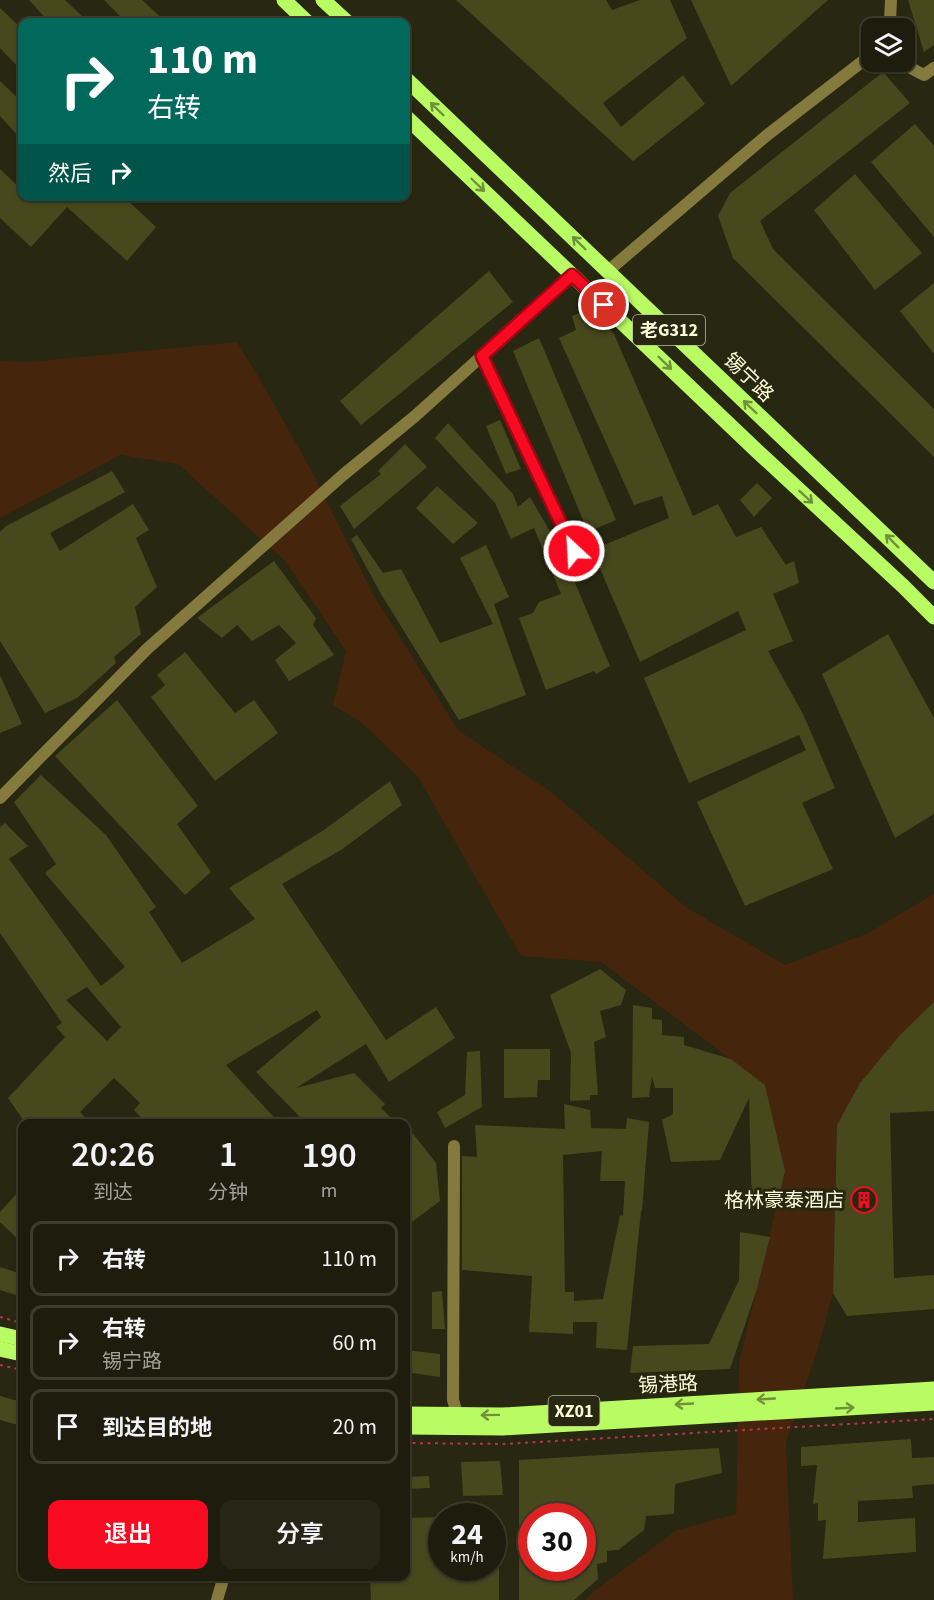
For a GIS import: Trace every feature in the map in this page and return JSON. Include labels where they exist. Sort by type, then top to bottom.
[{"type":"main road","points":[[284,0],[303,18]]},
{"type":"main road","points":[[323,0],[343,18]]},
{"type":"main road","name":"锡宁路","points":[[410,83],[934,582]]},
{"type":"main road","name":"老G312","points":[[410,121],[934,617]]},
{"type":"main road","points":[[0,1334],[18,1338]]},
{"type":"main road","points":[[0,1348],[18,1353]]},
{"type":"main road","name":"锡港路","points":[[789,1405],[934,1389]]},
{"type":"main road","name":"锡港路","points":[[410,1414],[458,1416],[789,1405],[934,1403]]},
{"type":"main road","name":"锡港路","points":[[410,1427],[503,1428],[741,1407]]},
{"type":"street","points":[[890,18],[891,0]]},
{"type":"street","points":[[608,271],[766,136],[861,63]]},
{"type":"street","points":[[915,70],[924,75],[934,68]]},
{"type":"street","points":[[0,798],[147,649],[343,475],[414,417],[572,275]]},
{"type":"street","points":[[482,356],[574,551]]},
{"type":"street","points":[[454,1146],[453,1400],[458,1416]]},
{"type":"street","points":[[217,1600],[223,1581]]},
{"type":"path","points":[[0,1317],[18,1322]]},
{"type":"path","points":[[0,1365],[18,1369]]},
{"type":"path","points":[[410,1443],[504,1444],[934,1419]]},
{"type":"shaded area","points":[[237,342],[309,466],[373,594],[458,730],[551,792],[686,907],[785,965],[868,933],[934,894],[934,1002],[900,1035],[860,1083],[837,1125],[833,1293],[817,1352],[786,1443],[793,1600],[584,1600],[677,1530],[736,1514],[739,1362],[785,1171],[765,1085],[601,962],[521,956],[418,777],[361,722],[333,705],[346,651],[285,561],[178,464],[121,455],[0,518],[0,361],[29,362]]},
{"type":"building","points":[[29,0],[65,0],[84,18],[45,18]]},
{"type":"building","points":[[104,0],[142,0],[162,18],[122,18]]},
{"type":"building","points":[[456,0],[606,0],[612,10],[640,0],[670,0],[687,38],[603,103],[621,127],[683,75],[705,104],[633,161]]},
{"type":"building","points":[[691,0],[828,0],[731,86]]},
{"type":"building","points":[[908,0],[934,0],[934,45],[924,52],[915,18]]},
{"type":"building","points":[[0,8],[18,25],[18,67],[0,48]]},
{"type":"building","points":[[883,72],[910,103],[760,221],[773,249],[934,409],[934,457],[733,258],[718,216],[730,193]]},
{"type":"building","points":[[0,81],[18,98],[18,136],[0,116]]},
{"type":"building","points":[[915,124],[934,146],[934,237],[871,162]]},
{"type":"building","points":[[0,169],[18,186],[18,201],[128,201],[156,227],[127,261],[67,207],[31,247],[0,218]]},
{"type":"building","points":[[855,174],[922,253],[875,290],[814,210]]},
{"type":"building","points":[[489,271],[513,302],[361,425],[340,401]]},
{"type":"building","points":[[934,283],[934,354],[900,311]]},
{"type":"building","points":[[590,309],[614,334],[693,516],[718,504],[736,537],[761,527],[786,565],[794,561],[799,583],[773,594],[793,641],[768,651],[803,714],[835,788],[802,803],[833,869],[745,906],[697,802],[806,750],[799,735],[689,783],[644,678],[746,630],[738,611],[640,662],[592,550],[669,518],[662,496],[634,505],[559,338],[576,330],[572,316]]},
{"type":"building","points":[[539,338],[616,520],[588,532],[513,351]]},
{"type":"building","points":[[500,420],[521,469],[506,474],[486,426]]},
{"type":"building","points":[[448,423],[513,494],[518,507],[530,497],[562,552],[610,666],[596,674],[594,671],[546,690],[519,618],[533,613],[539,602],[561,594],[534,528],[511,539],[495,503],[435,438]]},
{"type":"building","points":[[405,444],[427,467],[354,529],[340,506],[381,474],[378,471]]},
{"type":"building","points":[[112,471],[125,492],[50,533],[60,551],[133,504],[149,530],[136,538],[157,587],[135,607],[141,634],[114,657],[116,663],[77,698],[45,713],[0,641],[0,532],[6,526]]},
{"type":"building","points":[[757,483],[772,498],[754,517],[740,500]]},
{"type":"building","points":[[437,486],[478,523],[453,544],[416,508]]},
{"type":"building","points":[[357,535],[383,573],[401,569],[440,643],[493,624],[460,558],[486,545],[509,597],[494,604],[526,695],[459,720],[381,594],[351,539]]},
{"type":"building","points":[[274,561],[316,618],[313,625],[334,655],[289,681],[275,660],[296,643],[279,625],[252,641],[237,625],[222,638],[197,618]]},
{"type":"building","points":[[888,634],[934,718],[934,814],[895,838],[822,674]]},
{"type":"building","points":[[185,652],[235,713],[254,700],[278,733],[215,781],[151,697],[165,685],[157,675]]},
{"type":"building","points":[[0,675],[22,724],[0,733]]},
{"type":"building","points":[[117,700],[198,806],[177,824],[211,872],[185,895],[55,756]]},
{"type":"building","points":[[41,775],[106,835],[156,907],[149,912],[182,963],[255,919],[229,888],[324,830],[390,781],[402,805],[341,850],[282,884],[386,1040],[436,1007],[455,1038],[389,1082],[366,1044],[296,1088],[354,1073],[385,1104],[381,1108],[392,1119],[296,1119],[299,1116],[256,1072],[321,1017],[317,1010],[226,1065],[275,1119],[142,1119],[134,1110],[140,1103],[114,1078],[80,1112],[86,1119],[23,1119],[8,1098],[65,1037],[56,1027],[62,1023],[0,933],[0,827],[5,823],[28,846],[9,859],[101,986],[125,967],[45,873],[56,864],[14,802]],"holes":[[[87,987],[121,1027],[107,1041],[66,1000]]]},
{"type":"building","points":[[600,969],[626,990],[621,1005],[600,1011],[606,1037],[594,1042],[598,1095],[590,1095],[590,1100],[570,1101],[571,1053],[550,995]]},
{"type":"building","name":"格林豪泰酒店","points":[[934,1002],[934,1111],[890,1113],[894,1278],[934,1275],[934,1309],[847,1316],[833,1293],[837,1125],[860,1083],[900,1035]]},
{"type":"building","points":[[633,1005],[652,1008],[652,1019],[662,1020],[662,1035],[684,1037],[684,1045],[731,1059],[765,1085],[785,1171],[776,1209],[752,1209],[749,1098],[720,1160],[671,1162],[662,1120],[673,1114],[673,1088],[655,1088],[652,1076],[649,1097],[632,1098]]},
{"type":"building","points":[[504,1049],[550,1049],[550,1080],[538,1080],[537,1097],[504,1098]]},
{"type":"building","points":[[480,1051],[482,1107],[445,1128],[437,1112],[465,1095],[467,1052]]},
{"type":"building","points":[[564,1104],[590,1110],[591,1128],[626,1129],[627,1118],[649,1122],[627,1350],[596,1348],[597,1322],[573,1322],[573,1334],[529,1332],[532,1276],[462,1270],[462,1156],[477,1157],[475,1125],[565,1129]],"holes":[[[602,1151],[600,1181],[625,1181],[623,1216],[620,1215],[603,1299],[574,1301],[574,1292],[565,1292],[563,1155]]]},
{"type":"building","points":[[410,1130],[436,1163],[440,1201],[410,1223]]},
{"type":"building","points":[[18,1192],[18,1239],[0,1222],[0,1212]]},
{"type":"building","points":[[740,1232],[770,1237],[757,1289],[730,1369],[630,1373],[633,1346],[709,1344],[739,1280]]},
{"type":"building","points":[[0,1267],[18,1273],[18,1296],[0,1290]]},
{"type":"building","points":[[442,1291],[445,1329],[432,1329],[432,1292]]},
{"type":"building","points":[[410,1351],[440,1354],[440,1377],[410,1373]]},
{"type":"building","points":[[0,1396],[18,1401],[18,1425],[0,1420]]},
{"type":"building","points":[[911,1439],[912,1458],[934,1457],[934,1484],[912,1486],[913,1498],[858,1501],[858,1522],[915,1518],[916,1552],[823,1559],[826,1520],[818,1521],[818,1503],[813,1504],[817,1465],[801,1466],[801,1447]]},
{"type":"building","points":[[719,1448],[722,1473],[675,1484],[674,1514],[646,1516],[644,1530],[618,1550],[607,1551],[607,1562],[597,1564],[598,1579],[596,1581],[596,1503],[519,1503],[519,1460]]},
{"type":"building","points":[[500,1461],[503,1495],[463,1496],[461,1462]]},
{"type":"building","points":[[429,1476],[430,1488],[410,1489],[410,1477]]},
{"type":"building","points":[[428,1517],[428,1581],[499,1581],[499,1600],[371,1600],[370,1581],[410,1581],[410,1518]]},
{"type":"building","points":[[519,1581],[596,1581],[574,1600],[519,1600]]},
{"type":"place","name":"格林豪泰酒店","points":[[864,1200]]},
{"type":"route","points":[[574,551],[482,356],[572,275],[604,305]]}]
